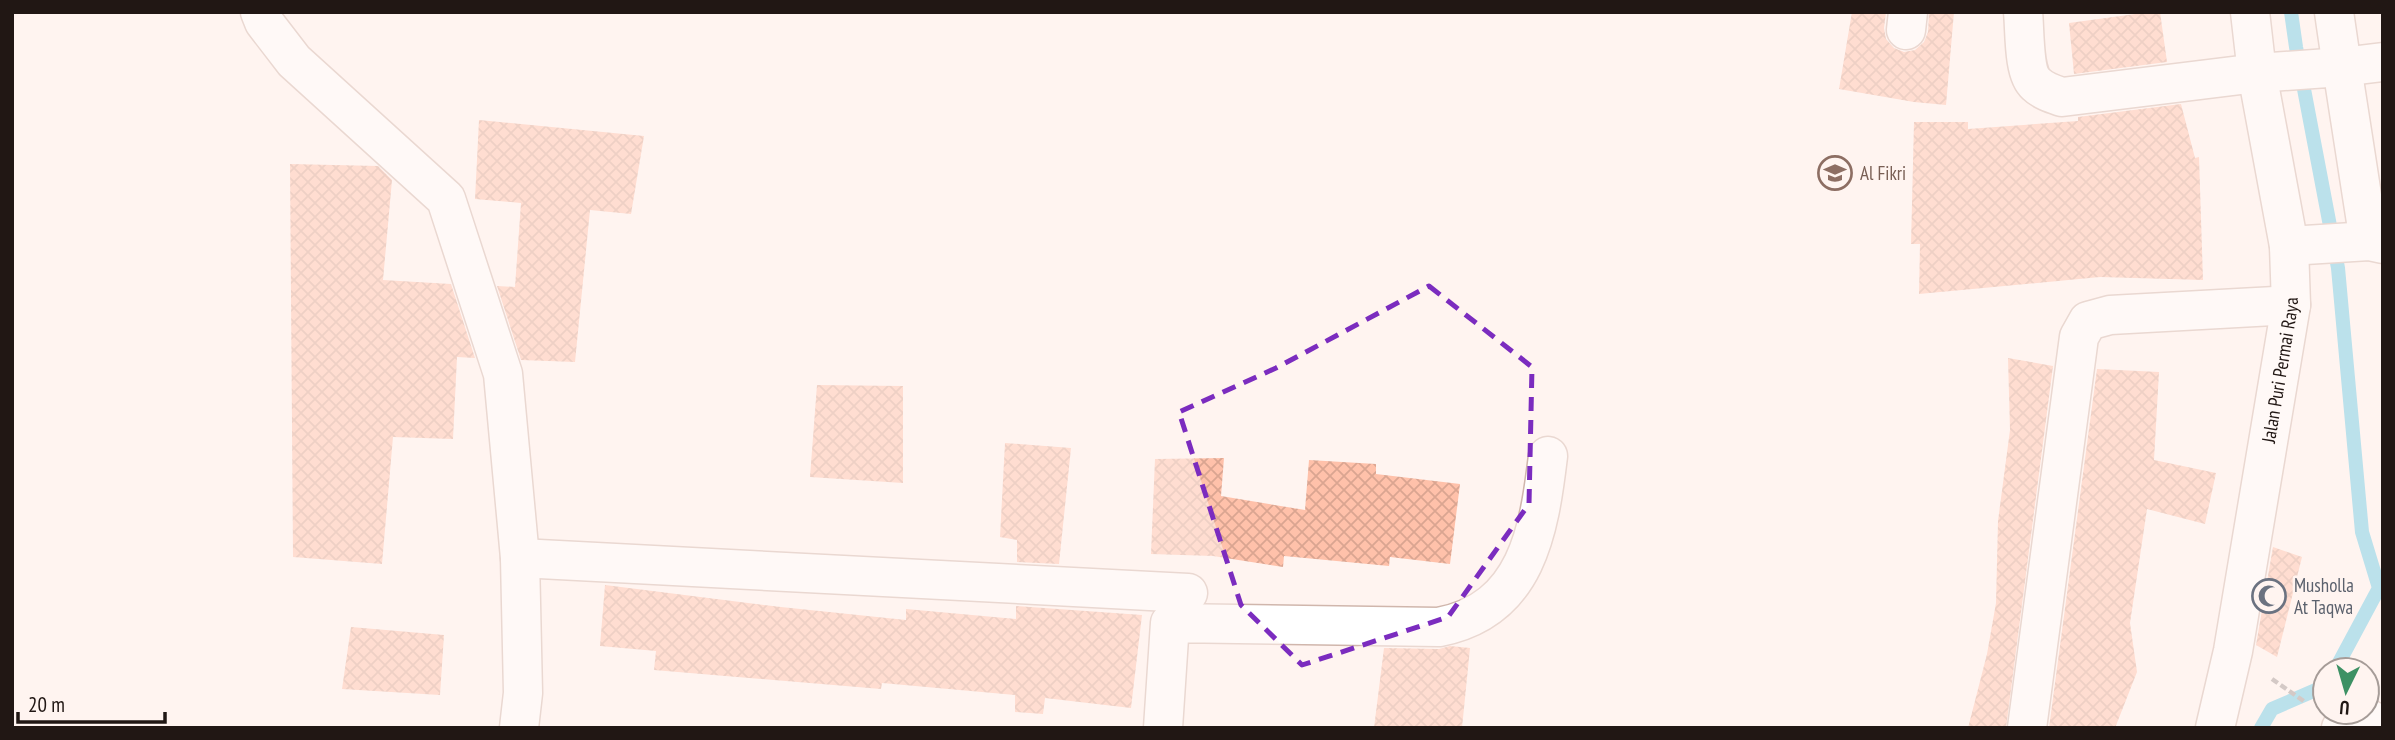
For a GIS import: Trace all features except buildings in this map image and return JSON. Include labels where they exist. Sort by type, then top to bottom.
[{"type":"street","points":[[260,12],[264,22],[294,61],[446,199],[503,374],[520,558],[523,693],[519,728]]},
{"type":"street","points":[[2023,12],[2027,64],[2034,83],[2062,97],[2383,62]]},
{"type":"street","name":"Jalan Puri Permai Raya","points":[[2216,728],[2233,651],[2291,305],[2292,246],[2250,12]]},
{"type":"street","points":[[2292,246],[2370,242],[2335,67],[2334,12]]},
{"type":"street","points":[[2027,728],[2079,337],[2088,321],[2110,315],[2291,305]]},
{"type":"street","points":[[1163,728],[1170,623],[1439,627],[1462,622],[1502,597],[1522,568],[1531,544],[1542,508],[1548,456]]},
{"type":"street","points":[[520,558],[1188,593]]},
{"type":"street","points":[[2341,728],[2347,720],[2363,716],[2383,726]]},
{"type":"path","points":[[2277,683],[2303,701]]},
{"type":"highlighted area","points":[[1429,286],[1532,367],[1529,504],[1448,617],[1302,665],[1241,605],[1179,412],[1276,368]]},
{"type":"waterway","points":[[2291,12],[2338,268],[2362,532],[2379,588],[2343,656]]},
{"type":"waterway","points":[[2261,728],[2272,709],[2311,692]]},
{"type":"place","name":"Al Fikri","points":[[1835,173]]},
{"type":"place","name":"Musholla At Taqwa","points":[[2269,596]]}]
